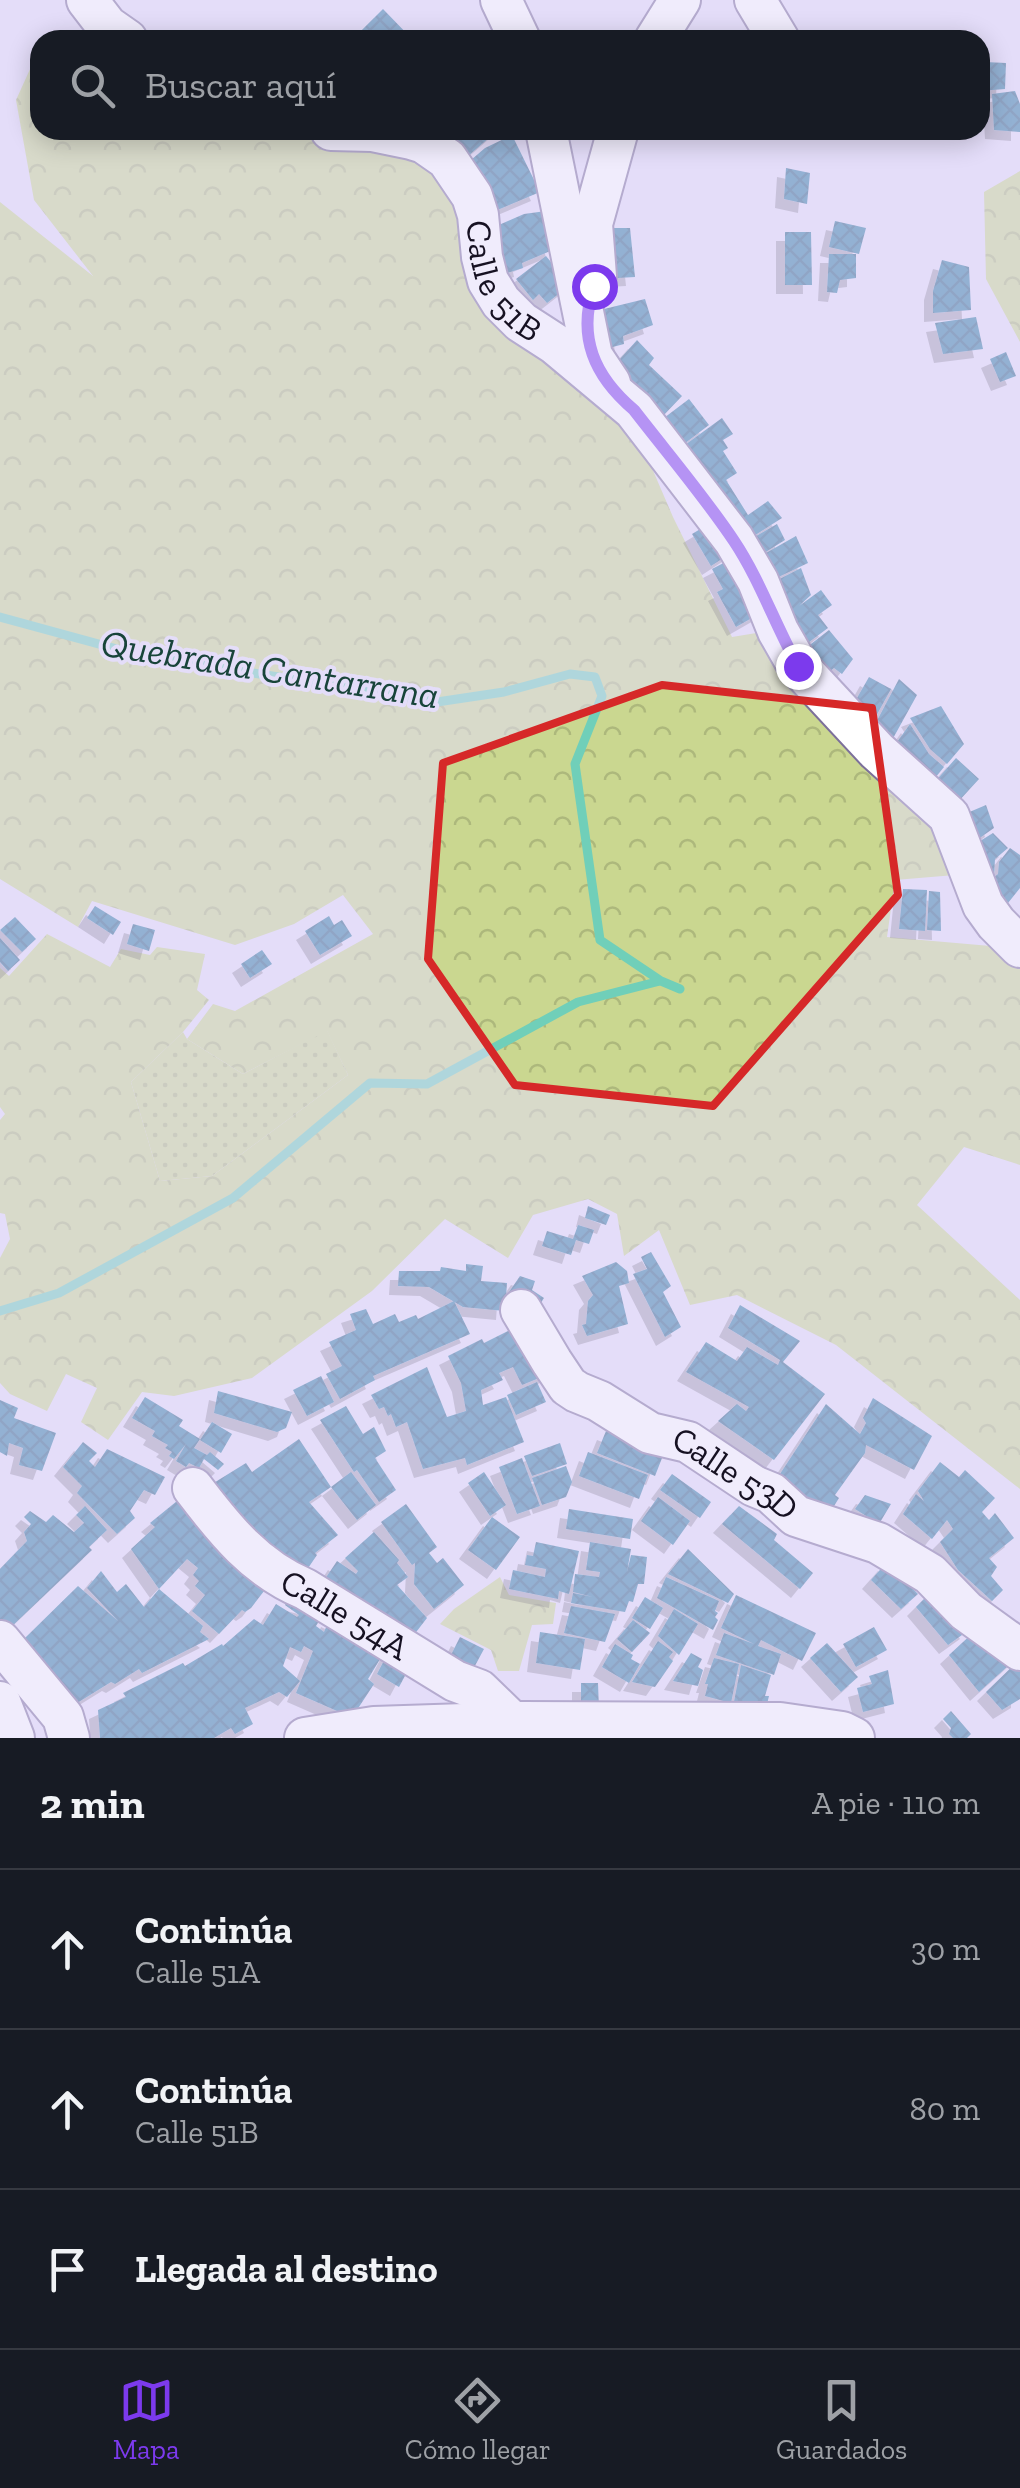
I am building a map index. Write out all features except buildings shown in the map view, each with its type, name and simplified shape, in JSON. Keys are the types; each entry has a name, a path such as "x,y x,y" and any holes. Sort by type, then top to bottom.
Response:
{"street":[{"path":"86,0 113,30"},
{"path":"501,0 515,30"},
{"path":"661,30 680,0"},
{"path":"755,0 773,30"},
{"name":"Calle 51B","path":"414,140 447,159 472,196 488,281 501,302 634,410 734,540 758,580 778,631 798,666 877,751 948,816 983,905 1020,947"},
{"path":"548,140 592,356 621,399"},
{"path":"586,313 596,271 594,210 615,140"},
{"name":"Calle 53D","path":"521,1310 552,1362 577,1392 650,1432 688,1442 754,1486 771,1492 796,1516 878,1543 930,1574 966,1611 1020,1650"},
{"name":"Calle 54A","path":"193,1488 234,1542 280,1579 305,1589 455,1681 479,1690 512,1722"},
{"path":"0,1641 63,1717 69,1738"},
{"path":"455,1681 459,1725"},
{"path":"0,1702 14,1738"},
{"path":"305,1738 359,1728 512,1722 780,1724 842,1732 854,1738"}],"highlighted area":[{"path":"662,685 872,708 898,895 713,1106 515,1085 428,959 443,763"}],"green space":[{"path":"30,69 30,140 329,140 416,156 443,176 464,218 461,260 475,290 582,383 642,445 732,637 768,631 936,820 955,875 895,880 887,937 1002,947 1020,960 1020,1165 964,1147 917,1205 1020,1300 1020,1489 836,1345 737,1295 690,1305 659,1230 624,1256 617,1214 588,1199 533,1215 508,1258 445,1219 372,1291 252,1378 174,1396 142,1392 108,1440 81,1422 97,1388 66,1374 47,1411 10,1394 0,1383 0,1258 10,1239 5,1214 0,1213 0,1120 5,1114 0,1107 0,968 9,976 47,934 110,967 121,949 150,955 157,947 205,954 197,990 209,1000 183,1032 131,1082 160,1181 212,1176 348,1075 327,1031 243,1074 187,1039 213,1004 235,1011 373,934 343,895 294,924 235,945 92,901 78,927 0,879 0,202 93,276 34,200 16,100"},
{"path":"1020,171 1020,342 986,279 984,192"},
{"path":"327,1030 348,1075 212,1176 160,1181 131,1082 183,1032 187,1039 243,1074"},
{"path":"500,1577 509,1595 556,1603 553,1624 532,1625 519,1671 498,1671 491,1650 440,1624 454,1609"}],"waterway":[{"name":"Quebrada Cantarrana","path":"0,617 139,655 437,702 504,692 570,674 595,677 602,696 575,764 600,940 661,981 680,989"},
{"path":"0,1311 59,1293 233,1198 370,1083 427,1084 578,1002 660,981"}],"route":[{"path":"594,286 586,313 592,356 621,399 634,410 734,540 758,580 778,631 798,666"}]}
